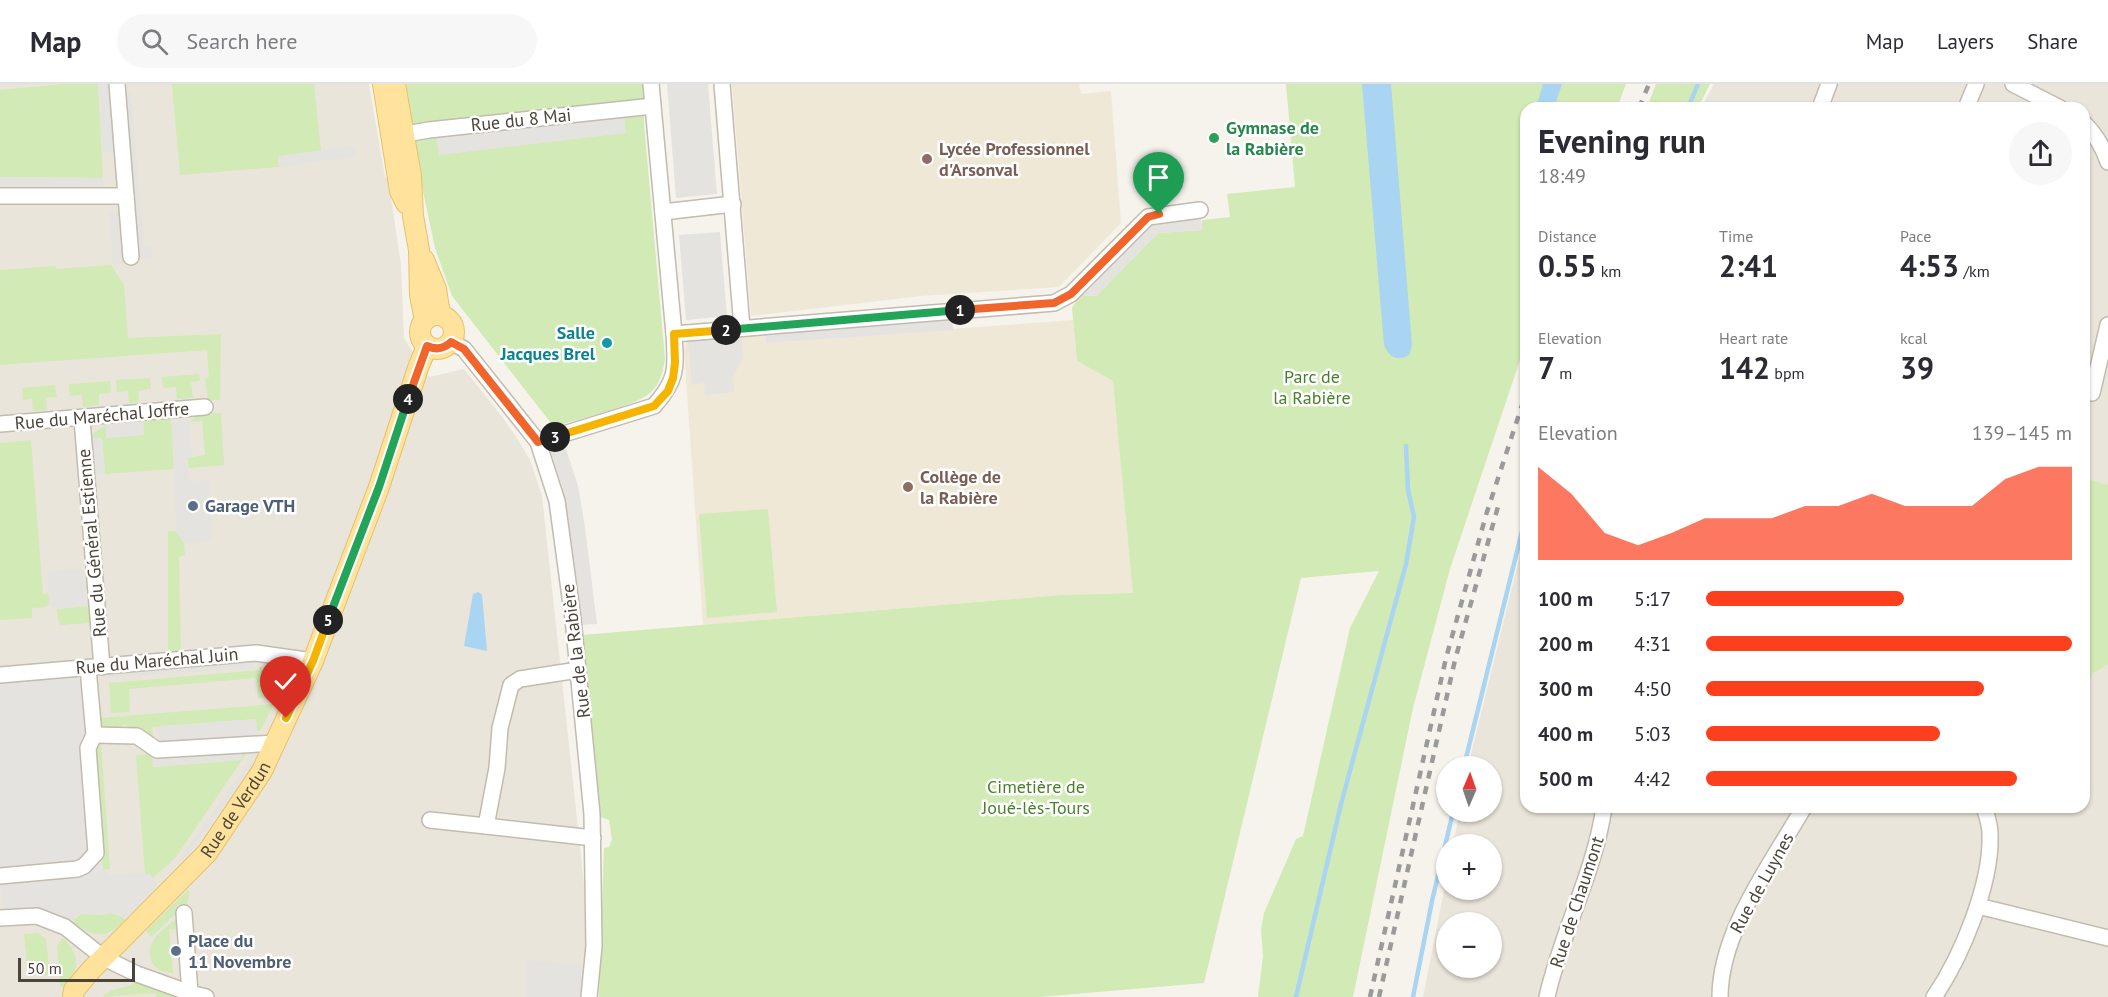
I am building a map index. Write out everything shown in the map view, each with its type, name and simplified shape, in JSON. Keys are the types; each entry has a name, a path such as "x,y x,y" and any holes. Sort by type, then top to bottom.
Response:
{"main road":[{"path":"383,84 411,176 413,216 419,250 436,289 433,317 420,333 427,346 437,349 447,346 454,333 452,323 433,317"},
{"path":"395,84 397,136"},
{"name":"Rue de Verdun","path":"73,997 74,990 98,963 207,853 262,771 313,661 379,487 427,346"},
{"path":"86,997 98,963"}],"street":[{"path":"117,84 131,257"},
{"path":"538,442 654,406 668,391 673,378 674,334 651,84"},
{"path":"722,84 742,328"},
{"path":"1822,102 1829,84"},
{"path":"1968,102 1976,84"},
{"path":"2013,84 2048,102"},
{"name":"Rue du 8 Mai","path":"397,136 429,130 653,106"},
{"path":"2090,130 2105,152 2108,162"},
{"path":"0,196 126,196"},
{"path":"663,212 733,204"},
{"path":"674,334 1054,303 1071,294 1148,217 1200,210"},
{"path":"2090,385 2108,325"},
{"name":"Rue de la Rabière","path":"451,342 464,349 538,442 557,501 578,670 593,838 594,946 589,997"},
{"path":"2090,392 2108,397"},
{"name":"Rue du Maréchal Joffre","path":"0,424 205,407"},
{"name":"Rue du Général Estienne","path":"0,876 77,868 84,866 96,853 88,748 94,735 95,667 82,419"},
{"name":"Rue du Maréchal Juin","path":"0,675 256,653 313,661"},
{"path":"486,826 497,768 500,728 511,685 520,679 578,670"},
{"path":"94,735 137,736 157,750 275,743"},
{"name":"Rue de Chaumont","path":"1547,997 1601,827 1603,813"},
{"name":"Rue de Luynes","path":"1720,997 1723,963 1733,932 1801,813"},
{"path":"1934,997 1946,978 1978,906 1986,874 1990,832 1985,813"},
{"path":"430,820 593,838"},
{"path":"1978,906 2108,938"},
{"path":"184,913 190,993"},
{"path":"0,918 37,916 65,927 98,963 206,997"}],"shaded area":[{"path":"0,84 369,84 385,177 388,177 401,265 404,338 429,377 464,369 518,440 530,460 542,496 586,902 584,997 0,997"},
{"path":"98,84 110,84 115,152 102,152"},
{"path":"667,84 708,84 717,194 676,198"},
{"name":"Lycée Professionnel d'Arsonval","path":"732,84 1079,84 1081,94 1111,91 1121,223 1059,287 921,296 751,316"},
{"path":"1714,84 2108,84 2108,997 1423,997 1436,931 1436,978 1502,978 1502,912 1440,912 1442,900 1502,900 1502,834 1455,834 1458,822 1502,822 1502,756 1470,756 1520,555 1520,813 2090,813 2090,102 1704,102"},
{"path":"124,91 131,94 144,245 151,246 152,259 137,259"},
{"path":"624,114 626,133 439,155 436,136"},
{"path":"355,146 357,156 279,167 278,156"},
{"path":"0,177 103,178 104,192 0,192"},
{"path":"109,212 122,212 127,263 113,264"},
{"path":"1201,216 1202,230 1158,233 1096,296 1080,295 1150,220"},
{"path":"720,232 727,316 686,320 679,235"},
{"path":"952,316 953,330 766,343 765,331"},
{"name":"Collège de la Rabière","path":"1073,320 1077,361 1113,381 1134,593 1060,595 703,625 684,349 687,341 765,331 766,343"},
{"path":"742,337 743,358 733,376 734,392 705,395 704,383 692,385 688,341"},
{"path":"143,422 144,435 106,438 106,425"},
{"name":"Garage VTH","path":"172,422 190,422 192,456 187,459 190,481 210,480 212,541 184,543 176,531"},
{"path":"91,438 102,438 105,474 92,474"},
{"path":"564,443 578,486 597,624 581,625 563,489 549,447"},
{"path":"83,569 87,606 57,609 49,604 48,572"},
{"path":"253,662 254,668 108,678 108,672"},
{"path":"79,675 86,738 92,838 85,837 87,854 109,875 150,874 158,886 125,920 116,912 103,915 81,914 76,916 73,922 59,913 39,908 4,909 2,900 0,682"},
{"path":"256,719 257,735 159,742 158,726"},
{"path":"241,748 242,760 153,767 152,754"},
{"path":"256,761 183,862 181,857 249,762"},
{"path":"526,960 589,966 587,997 526,997"}],"green space":[{"path":"64,84 98,84 103,178 0,177 0,90"},
{"path":"172,84 314,84 321,151 278,157 279,167 180,175"},
{"path":"406,84 645,84 644,124 665,359 660,378 650,393 620,407 554,427 452,296 435,248 419,172"},
{"path":"1286,84 1626,84 1619,102 1520,102 1520,360 1450,569 1413,708 1353,997 1258,997 1263,956 1261,930 1264,913 1296,839 1303,836 1350,628 1379,571 1301,578 1204,983 1040,997 599,997 604,848 609,847 612,840 609,820 601,817 582,635 1060,595 1133,593 1113,381 1077,361 1072,308 1080,295 1096,296 1158,233 1202,230 1202,220 1230,217 1227,194 1295,187"},
{"path":"1656,84 1710,84 1701,102 1649,102"},
{"path":"111,265 124,285 128,338 221,334 220,400 208,400 205,379 209,377 207,350 0,365 0,270"},
{"path":"199,374 200,381 191,382 193,398 177,399 176,387 163,388 162,377"},
{"path":"150,378 151,389 138,391 139,402 129,403 128,391 117,392 116,380"},
{"path":"110,381 111,393 99,394 99,405 83,407 82,395 70,396 69,384"},
{"path":"55,385 57,397 46,398 47,410 33,411 32,399 23,400 22,388"},
{"path":"221,413 224,465 189,468 187,458 205,455 202,421 190,422 198,414"},
{"path":"171,418 174,469 105,474 102,438 91,438 95,432 106,425 106,437 144,435 143,420"},
{"path":"31,440 43,594 49,594 49,604 46,607 32,608 32,618 0,620 0,443"},
{"path":"2090,480 2108,485 2108,664 2093,673 2090,680"},
{"path":"768,509 777,612 707,618 699,514"},
{"path":"168,531 176,531 184,543 185,555 179,557 181,654 168,652"},
{"path":"87,606 91,623 59,625 57,609"},
{"path":"259,667 279,672 286,685 286,692 278,692 277,698 258,698 256,678 129,689 130,712 111,713 109,683 259,670"},
{"path":"274,704 260,731 257,731 256,719 152,727 153,739 125,725 101,731 99,718"},
{"path":"101,743 110,869 103,870 93,748"},
{"path":"241,748 250,748 176,857 153,878 145,874 136,755 152,754 153,767 241,760"},
{"path":"188,890 190,892 187,904 177,905 177,912 151,937 146,931"},
{"path":"110,913 121,916 125,920 105,933 94,933 73,923 80,915"},
{"path":"176,919 177,929 169,930 173,973 165,972 154,965 150,948 157,935"},
{"path":"38,933 46,939 50,975 41,975 40,962 27,963 24,934"},
{"path":"63,938 73,951 76,962 69,989 60,986 57,946"},
{"path":"137,981 182,997 156,997 156,993 103,997 107,993"}],"water":[{"path":"1362,84 1391,84 1412,346 1409,355 1401,358 1388,353 1384,345"},
{"path":"1543,84 1562,84 1556,102 1538,102"},
{"path":"478,592 482,595 487,651 464,646 473,594"}],"waterway":[{"path":"1690,102 1698,84"},
{"path":"1296,997 1341,804 1406,564 1414,517 1408,490 1406,446"},
{"path":"1466,756 1520,539"},
{"path":"1413,997 1451,822"}],"railway":[{"path":"1642,102 1649,84"},
{"path":"1370,997 1446,658 1486,515 1520,411"},
{"path":"1379,997 1455,660 1499,503"}],"place":[{"name":"Gymnase de la Rabière","path":"1214,138"},
{"name":"Lycée Professionnel d'Arsonval","path":"927,159"},
{"name":"Salle Jacques Brel","path":"607,343"},
{"name":"Collège de la Rabière","path":"908,487"},
{"name":"Garage VTH","path":"193,506"},
{"name":"Place du 11 Novembre","path":"176,951"}],"route":[{"path":"286,718 313,661 379,487 427,346 437,349 451,342 464,349 538,442 654,406 668,391 673,378 674,334 1054,303 1071,294 1136,227 1148,217 1159,214"}],"park label":[{"name":"Parc de la Rabière","path":"1312,387"},
{"name":"Cimetière de Joué-lès-Tours","path":"1036,797"}]}
